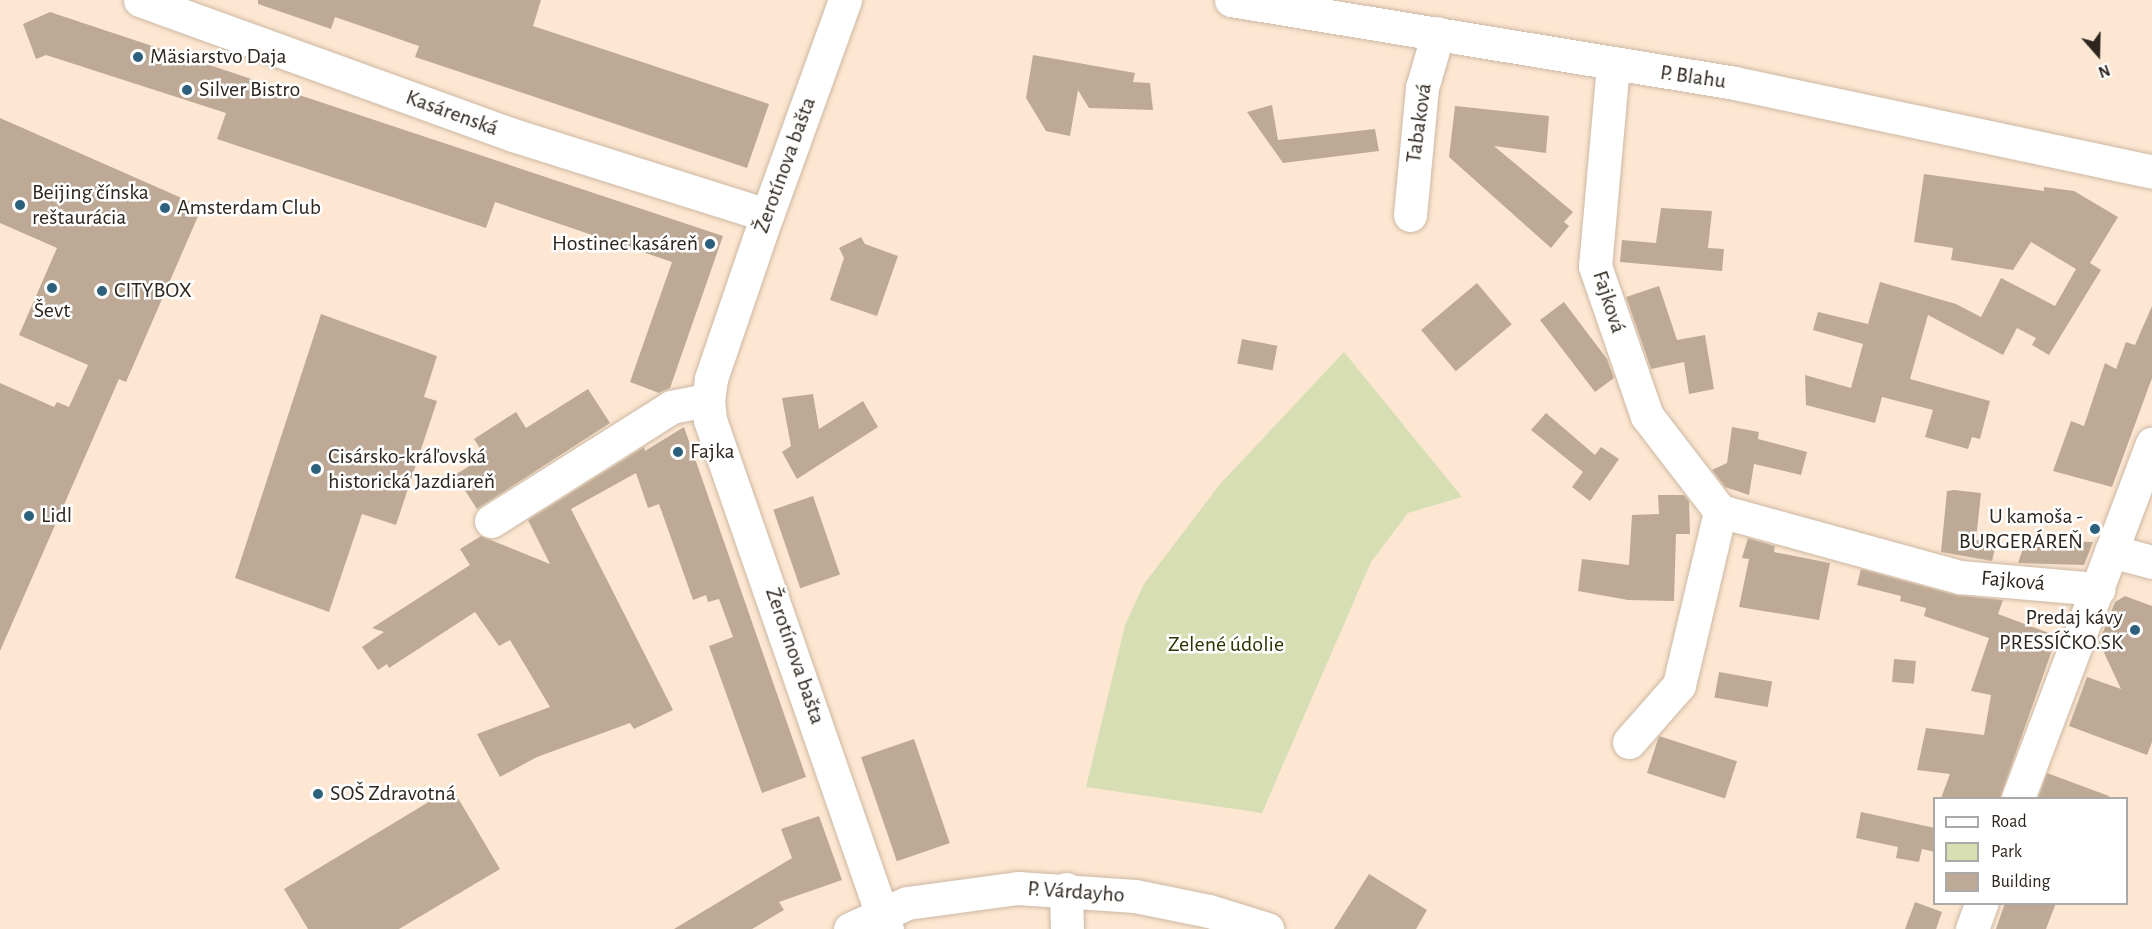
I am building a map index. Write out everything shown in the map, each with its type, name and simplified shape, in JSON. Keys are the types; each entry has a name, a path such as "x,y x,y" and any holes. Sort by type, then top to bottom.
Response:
{"street":[{"name":"Kasárenská","path":"140,0 513,135 767,215"},
{"name":"Žerotínova bašta","path":"845,0 767,215 711,379 708,400 710,420 885,920"},
{"name":"P. Blahu","path":"1231,0 1314,7 1437,33 1613,65 1735,83 2152,172"},
{"name":"Tabaková","path":"1410,215 1422,88 1437,33"},
{"name":"Fajková","path":"1613,65 1595,266 1647,416 1720,511 1960,577 2098,589"},
{"path":"491,521 671,407 708,400"},
{"path":"2018,797 2152,444"},
{"path":"1629,742 1678,685 1720,511"},
{"path":"2110,551 2152,562"},
{"path":"1066,889 1067,929"},
{"name":"P. Várdayho","path":"850,929 885,920 967,891 1066,889 1171,902 1252,926"},
{"path":"1972,929 1980,905"}],"green space":[{"name":"Zelené údolie","path":"1344,352 1462,497 1408,513 1371,562 1262,813 1086,787 1125,625 1144,584 1220,484"}],"building":[{"path":"258,0 541,0 533,26 769,104 747,168 415,57 419,46 335,17 331,29 258,4"},
{"path":"50,12 723,236 670,388 659,393 630,382 672,262 495,202 486,228 217,139 226,113 46,55 36,59 23,24"},
{"path":"1033,55 1135,73 1133,82 1150,83 1153,110 1089,108 1078,90 1070,136 1046,131 1026,98"},
{"path":"1272,105 1278,140 1375,129 1379,151 1283,163 1247,112"},
{"path":"1455,106 1549,116 1546,153 1494,146 1573,212 1564,222 1569,226 1551,248 1449,157"},
{"name":"CITYBOX","path":"0,118 202,207 126,382 119,379 0,651 0,383 54,407 57,402 69,407 88,365 19,335 57,248 0,223"},
{"path":"1924,174 2044,191 2044,187 2074,191 2118,217 2090,263 2101,270 2049,355 2032,345 2036,338 2017,328 2003,355 1928,315 1910,379 1990,401 1980,439 1972,437 1968,449 1925,437 1933,410 1882,397 1875,423 1806,405 1805,375 1851,388 1863,344 1813,330 1818,312 1868,324 1880,282 1956,304 1981,317 2001,278 2055,306 2076,269 2031,242 2013,270 1951,260 1953,248 1914,242"},
{"path":"1661,208 1712,211 1708,248 1724,249 1722,271 1620,262 1622,240 1656,243"},
{"path":"861,237 865,244 898,256 877,316 830,300 844,258 839,248"},
{"path":"1477,283 1512,324 1456,371 1421,330"},
{"path":"1659,286 1677,340 1705,335 1714,389 1689,394 1684,362 1651,369 1626,297"},
{"path":"1564,302 1607,359 1614,378 1595,392 1540,320"},
{"path":"2152,306 2152,378 2112,487 2053,471 2071,421 2084,426 2105,363 2116,369 2126,342 2135,345"},
{"path":"321,314 437,356 424,397 437,401 396,525 362,514 329,612 235,578"},
{"path":"1242,339 1277,346 1273,370 1237,364"},
{"path":"588,389 610,423 477,509 455,475 485,456 474,439 516,412 526,428"},
{"path":"813,394 819,429 863,401 878,427 797,479 782,452 791,446 782,398"},
{"path":"1546,413 1595,455 1601,447 1619,459 1590,501 1572,487 1583,472 1531,430"},
{"path":"684,427 806,777 762,793 709,646 733,637 719,599 708,602 706,595 693,600 659,504 648,508 636,473 571,509 673,710 634,729 630,723 537,757 500,777 477,734 550,707 510,640 499,646 475,612 389,668 387,664 378,670 362,647 384,632 372,628 470,565 460,549 481,536 550,564 528,520 644,447 645,451"},
{"path":"1732,427 1759,432 1758,439 1807,452 1801,475 1754,464 1749,495 1725,487 1712,470 1727,463"},
{"path":"1947,491 1981,493 1976,540 1997,540 1992,561 1941,552"},
{"path":"1658,495 1684,495 1689,501 1690,534 1676,534 1674,601 1628,600 1578,591 1582,559 1629,565 1632,515 1659,514"},
{"path":"813,496 840,574 800,588 773,510"},
{"path":"1748,538 1775,546 1774,552 1830,563 1819,620 1739,607 1749,559 1742,558"},
{"path":"2026,540 2093,542 2084,565 2018,563"},
{"path":"1861,569 1955,595 2003,600 1998,614 2057,636 2000,797 1941,797 1950,774 1917,770 1926,728 1984,735 1991,695 1971,691 1989,638 1924,616 1926,608 1900,601 1901,596 1857,585"},
{"path":"2125,596 2152,606 2152,742 2147,755 2069,726 2087,677 2121,689 2099,642 2115,602"},
{"path":"1894,659 1916,661 1914,684 1892,682"},
{"path":"1719,672 1772,681 1768,707 1714,698"},
{"path":"1659,736 1737,761 1725,798 1647,773"},
{"path":"914,739 950,843 897,861 861,757"},
{"path":"2047,773 2109,796 2109,797 2038,797"},
{"path":"452,788 500,869 399,929 308,929 284,889"},
{"path":"1861,812 1933,828 1933,852 1922,849 1919,862 1896,858 1898,847 1856,838"},
{"path":"819,816 842,880 779,902 784,910 752,929 674,929 792,858 781,829"},
{"path":"1369,874 1427,910 1416,929 1334,929"},
{"path":"1915,902 1942,912 1936,929 1905,929"},
{"path":"2004,905 2055,905 2046,929 1996,929"}],"place":[{"name":"Mäsiarstvo Daja","path":"138,57"},
{"name":"Silver Bistro","path":"187,90"},
{"name":"Beijing čínska reštaurácia","path":"20,205"},
{"name":"Amsterdam Club","path":"165,208"},
{"name":"Hostinec kasáreň","path":"710,244"},
{"name":"Ševt","path":"52,288"},
{"name":"CITYBOX","path":"102,291"},
{"name":"Fajka","path":"678,452"},
{"name":"Cisársko-kráľovská historická Jazdiareň","path":"316,469"},
{"name":"Lidl","path":"29,516"},
{"name":"U kamoša - BURGERÁREŇ","path":"2095,529"},
{"name":"Predaj kávy PRESSÍČKO.SK","path":"2135,630"},
{"name":"SOŠ Zdravotná","path":"318,794"}]}
